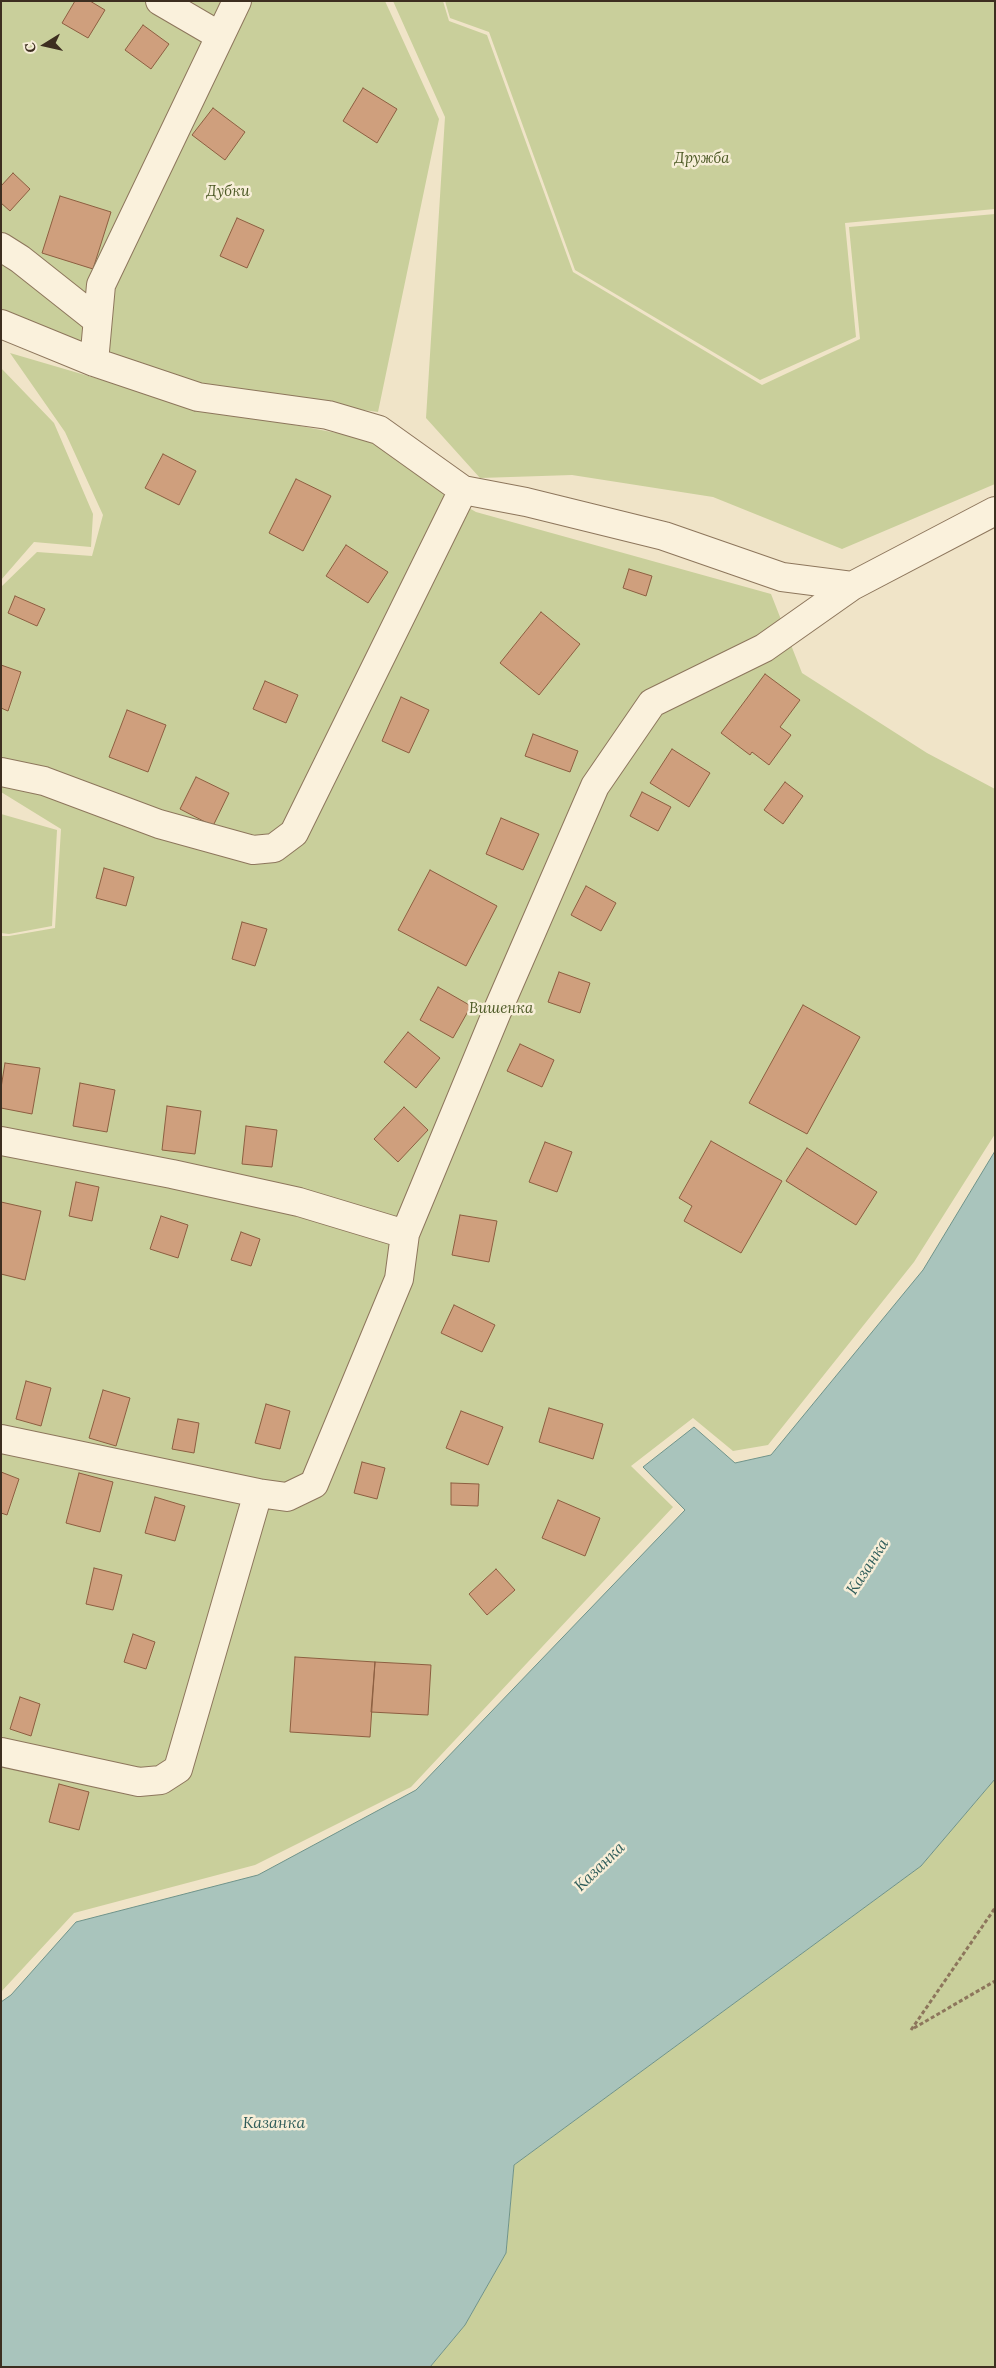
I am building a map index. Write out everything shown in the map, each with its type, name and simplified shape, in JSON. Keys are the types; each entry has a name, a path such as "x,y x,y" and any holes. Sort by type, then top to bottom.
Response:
{"lane":[{"path":"160,1 220,36"},
{"path":"94,362 101,285 237,1"},
{"path":"1,247 20,259 97,320"},
{"path":"1,324 94,362 198,397 328,415 379,430 463,490 526,502 664,536 782,577 852,586"},
{"path":"1,772 44,781 177,829 253,850 274,848 294,833 463,490"},
{"path":"1,1439 258,1493 287,1497 314,1484 399,1279 405,1234 499,1007 595,786 652,704 764,648 852,586 995,511"},
{"path":"1,1141 172,1174 299,1202 405,1234"},
{"path":"1,1752 139,1782 161,1780 178,1769 258,1493"}],"path":[{"path":"995,1908 911,2030 995,1981"}],"green space":[{"name":"Дубки","path":"1,1 385,1 439,119 378,412 216,390 82,344 1,311"},
{"path":"393,1 443,1 449,21 487,35 573,272 762,385 860,339 849,227 995,214 995,484 842,549 713,497 572,475 480,478 426,418 445,117"},
{"name":"Дружба","path":"445,1 995,1 995,209 845,223 856,337 760,380 575,270 489,32 450,18"},
{"name":"Вишенка","path":"10,353 184,404 374,440 444,494 476,512 771,594 802,673 927,753 995,789 995,1134 914,1262 768,1445 733,1451 693,1418 631,1466 673,1507 411,1787 255,1865 74,1913 1,1992 1,936 55,928 61,829 1,792 1,587 37,552 92,556 103,515 65,432"},
{"path":"1,368 54,423 93,514 91,547 34,542 1,580"},
{"path":"1,814 57,830 52,926 9,934 1,933"},
{"path":"995,1779 995,2367 430,2367 465,2325 506,2253 514,2165 921,1866"}],"water":[{"name":"Казанка","path":"995,1151 995,1779 921,1866 514,2165 506,2253 465,2325 430,2367 1,2367 1,2002 11,1995 76,1922 258,1875 416,1790 685,1510 643,1467 694,1427 735,1463 771,1455 923,1270"}],"building":[{"path":"75,1 90,1 105,10 88,38 62,23"},
{"path":"143,25 169,44 151,69 125,50"},
{"path":"363,88 397,109 377,143 343,121"},
{"path":"213,108 245,132 225,160 192,135"},
{"path":"13,173 30,189 10,211 1,203 1,186"},
{"path":"60,196 111,212 93,269 42,253"},
{"path":"237,218 264,230 247,268 220,256"},
{"path":"163,454 196,471 179,505 145,488"},
{"path":"296,479 331,496 303,551 269,533"},
{"path":"346,545 388,572 368,603 326,576"},
{"path":"629,569 652,576 646,596 623,588"},
{"path":"15,596 45,609 37,626 8,613"},
{"path":"541,612 580,644 539,695 500,663"},
{"path":"1,665 21,672 8,711 1,708"},
{"path":"765,674 800,700 780,727 791,735 769,765 752,752 750,755 721,733"},
{"path":"265,681 298,695 286,723 253,709"},
{"path":"401,697 429,710 409,753 382,741"},
{"path":"127,710 166,725 148,772 109,757"},
{"path":"533,734 578,751 570,772 525,756"},
{"path":"672,749 710,773 689,807 650,783"},
{"path":"196,777 229,793 213,826 180,809"},
{"path":"785,782 803,796 783,824 764,810"},
{"path":"642,792 671,807 658,831 630,816"},
{"path":"501,818 539,834 523,870 486,854"},
{"path":"104,868 134,877 126,906 96,898"},
{"path":"430,870 497,906 466,966 398,930"},
{"path":"586,886 616,903 601,931 571,915"},
{"path":"242,922 267,929 255,966 232,959"},
{"path":"559,972 590,983 580,1013 548,1002"},
{"path":"438,987 471,1006 453,1038 420,1020"},
{"path":"803,1005 860,1037 807,1134 749,1103"},
{"path":"408,1032 440,1058 416,1088 384,1062"},
{"path":"520,1044 554,1060 542,1087 507,1071"},
{"path":"5,1063 40,1068 32,1114 1,1108 1,1088"},
{"path":"80,1083 115,1090 107,1132 73,1126"},
{"path":"167,1106 201,1111 195,1154 162,1150"},
{"path":"404,1107 428,1130 398,1162 374,1139"},
{"path":"246,1126 277,1130 272,1167 242,1164"},
{"path":"711,1141 782,1181 741,1253 684,1221 692,1206 679,1198"},
{"path":"545,1142 572,1152 557,1192 529,1182"},
{"path":"807,1148 877,1192 856,1225 786,1181"},
{"path":"76,1182 99,1187 92,1221 69,1216"},
{"path":"1,1202 41,1211 25,1280 1,1274"},
{"path":"460,1215 497,1221 489,1262 452,1255"},
{"path":"161,1216 188,1225 178,1258 150,1249"},
{"path":"241,1232 260,1239 251,1266 231,1260"},
{"path":"454,1305 495,1325 482,1352 441,1333"},
{"path":"26,1381 51,1388 41,1426 16,1419"},
{"path":"103,1390 130,1398 116,1446 89,1438"},
{"path":"266,1404 290,1411 280,1449 255,1443"},
{"path":"549,1408 603,1424 593,1459 539,1442"},
{"path":"461,1411 503,1427 488,1465 446,1448"},
{"path":"178,1419 199,1423 194,1453 172,1449"},
{"path":"362,1462 385,1468 377,1499 354,1493"},
{"path":"1,1472 19,1479 7,1515 1,1513"},
{"path":"79,1473 113,1482 100,1532 66,1523"},
{"path":"451,1483 479,1484 478,1506 451,1505"},
{"path":"155,1497 185,1506 175,1541 145,1533"},
{"path":"558,1500 600,1518 585,1556 542,1538"},
{"path":"94,1568 122,1575 113,1610 86,1604"},
{"path":"496,1569 515,1590 487,1615 469,1594"},
{"path":"133,1634 155,1642 146,1669 124,1662"},
{"path":"295,1657 375,1662 370,1737 290,1732"},
{"path":"375,1662 431,1665 428,1715 371,1712"},
{"path":"20,1697 40,1704 31,1736 10,1729"},
{"path":"59,1784 89,1792 79,1830 49,1822"}]}
